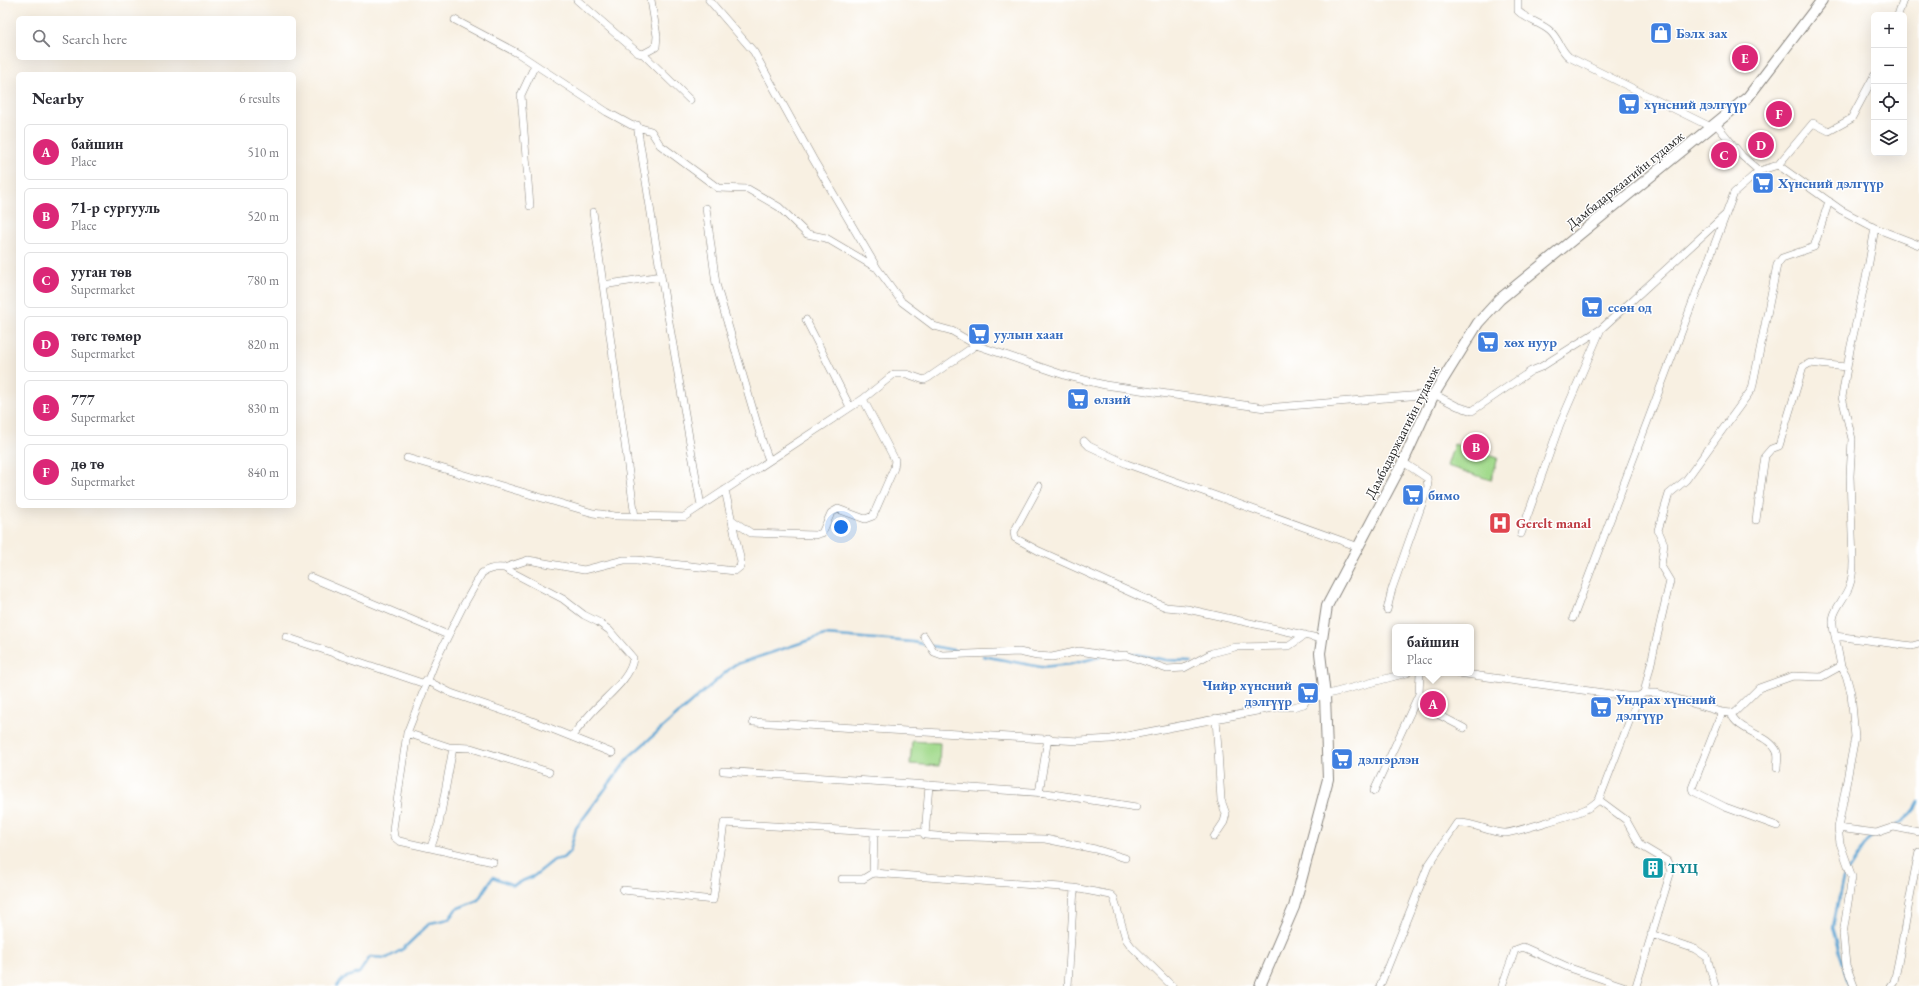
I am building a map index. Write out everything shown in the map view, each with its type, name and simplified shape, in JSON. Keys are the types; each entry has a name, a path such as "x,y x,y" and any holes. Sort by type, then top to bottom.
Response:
{"main road":[{"name":"Дамбадаржаагийн гудамж","path":"1260,986 1294,907 1328,779 1325,696 1320,653 1327,606 1403,462 1434,394 1478,323 1500,299 1748,97 1822,0"}],"street":[{"path":"577,0 638,53 643,54 690,100"},
{"path":"643,54 656,47 657,36 651,0"},
{"path":"709,0 754,52 813,159 877,268 902,302 934,326 952,331 976,345 1064,375 1105,385 1265,408 1434,394 1472,412 1531,371 1541,367 1601,329 1726,214"},
{"path":"1518,0 1518,11 1551,32 1563,52 1569,57 1714,125 1742,156 1759,171"},
{"path":"1899,12 1903,0"},
{"path":"455,20 519,54 607,112 631,125 637,125 651,131 660,145 718,188 748,190 779,207 807,234 826,238 877,268"},
{"path":"530,206 521,95 535,65"},
{"path":"1573,618 1734,193 1759,171 1778,165 1813,122 1829,131 1851,119 1871,82"},
{"path":"637,125 661,276 701,506"},
{"path":"1778,165 1841,210 1875,228 1919,245"},
{"path":"1380,986 1428,866 1457,824 1468,822 1487,830 1506,834 1576,813 1588,808 1599,800 1641,695 1670,581 1661,566 1664,544 1658,530 1669,494 1686,480 1752,389 1777,265 1782,258 1814,247 1829,201"},
{"path":"706,208 716,284 762,444 769,460"},
{"path":"593,212 635,517"},
{"path":"1854,986 1846,965 1843,934 1852,877 1840,844 1838,828 1855,736 1852,693 1846,675 1840,666 1832,624 1836,608 1849,588 1853,569 1850,476 1852,439 1842,397 1846,367 1868,268 1875,228"},
{"path":"603,285 661,276"},
{"path":"806,320 850,407"},
{"path":"1522,534 1560,424 1601,329"},
{"path":"407,458 593,513 635,517 684,517 863,399 894,374 907,374 924,380 976,345"},
{"path":"1756,520 1764,460 1771,449 1778,446 1803,367 1810,362 1846,367"},
{"path":"732,520 751,533 816,535 822,533 831,513 838,508 865,519 873,516 894,468 895,460 863,399"},
{"path":"1084,441 1089,446 1127,464 1359,547"},
{"path":"1388,610 1392,589 1428,487 1426,478 1403,462"},
{"path":"1040,486 1014,532 1015,538 1033,548 1166,607 1187,608 1322,639"},
{"path":"493,862 399,841 394,837 393,829 407,733 426,682 448,635 482,573 492,568 504,568 528,560 584,570 624,560 637,560 735,571 740,567 741,562 725,490"},
{"path":"504,568 562,599 584,615 598,622 609,630 633,658 633,663 616,689 601,703 572,736"},
{"path":"310,577 448,635"},
{"path":"924,636 934,652 951,656 1019,652 1037,656 1052,656 1079,651 1111,656 1126,656 1167,669 1184,668 1212,653 1235,647 1289,646 1306,635"},
{"path":"1835,636 1912,646 1919,644"},
{"path":"286,637 426,682 451,693 572,736 612,753"},
{"path":"1474,675 1626,696 1657,693 1722,712 1731,712 1736,710 1759,688 1793,676 1821,676 1840,666"},
{"path":"753,722 986,736 1048,738 1064,741 1111,739 1278,707 1293,707 1304,704 1306,700 1396,676"},
{"path":"1374,791 1416,703 1419,694 1420,676"},
{"path":"1416,703 1464,728"},
{"path":"1722,712 1692,788 1693,791 1725,807 1778,826"},
{"path":"1731,712 1737,722 1773,746 1777,752 1776,768"},
{"path":"1214,837 1224,822 1226,814 1221,800 1216,718"},
{"path":"407,733 453,748 471,748 549,772"},
{"path":"1039,793 1048,738"},
{"path":"431,847 439,824 453,748"},
{"path":"723,770 1039,793 1136,808"},
{"path":"925,835 928,785"},
{"path":"1599,800 1626,820 1640,845 1668,861 1670,865 1671,871 1636,986"},
{"path":"623,890 713,900 724,823 874,832 922,832 925,835 1045,839 1095,849 1125,858"},
{"path":"1838,828 1876,833 1894,828 1919,832"},
{"path":"873,873 874,832"},
{"path":"1891,986 1894,982 1904,938 1913,879 1919,852"},
{"path":"842,879 863,879 873,873 1074,888 1111,895 1114,898 1126,939 1131,946 1172,986"},
{"path":"1068,986 1074,888"},
{"path":"1651,934 1695,949 1707,957 1715,986"},
{"path":"1502,986 1515,950 1523,947 1570,968 1623,986"}],"green space":[{"path":"1454,444 1498,458 1491,480 1447,466"},
{"path":"912,741 940,743 939,766 910,764"}],"waterway":[{"path":"337,986 344,978 359,973 370,957 387,958 403,949 430,923 449,919 456,909 478,900 493,877 513,885 534,876 554,860 563,858 570,851 576,828 630,756 734,665 825,635 913,642 927,645"},
{"path":"932,646 958,651"},
{"path":"1130,653 1166,660 1191,661"},
{"path":"983,656 1041,667 1071,664 1100,657"},
{"path":"1896,825 1909,816 1915,810 1919,802"},
{"path":"1843,964 1833,927 1843,878 1870,838 1875,835"},
{"path":"1844,969 1849,986"}],"place":[{"name":"Бэлх зах","path":"1661,33"},
{"name":"777","path":"1745,58"},
{"name":"хүнсний дэлгүүр","path":"1629,104"},
{"name":"дө тө","path":"1779,114"},
{"name":"төгс төмөр","path":"1761,145"},
{"name":"ууган төв","path":"1724,155"},
{"name":"Хүнсний дэлгүүр","path":"1763,183"},
{"name":"есөн од","path":"1592,307"},
{"name":"уулын хаан","path":"979,334"},
{"name":"хөх нуур","path":"1488,342"},
{"name":"өлзий","path":"1078,399"},
{"name":"71-р сургууль","path":"1476,447"},
{"name":"бимо","path":"1413,495"},
{"name":"Gerelt manal","path":"1500,523"},
{"name":"Чийр хүнсний дэлгүүр","path":"1308,693"},
{"name":"байшин","path":"1433,704"},
{"name":"Ундрах хүнсний дэлгүүр","path":"1601,707"},
{"name":"дэлгэрлэн","path":"1342,759"},
{"name":"ТҮЦ","path":"1653,868"}]}
